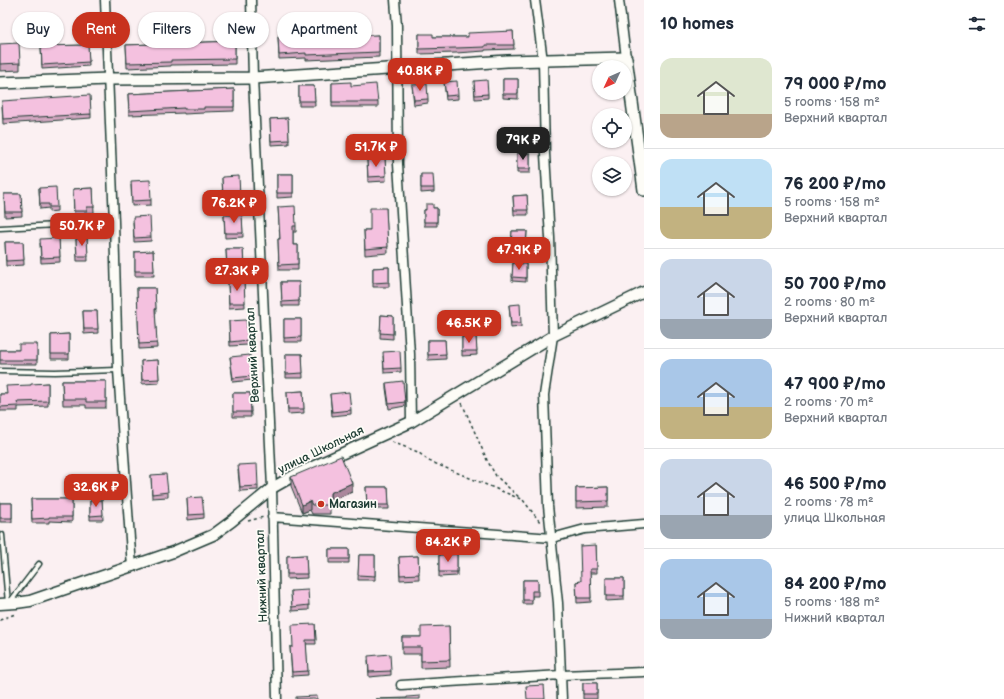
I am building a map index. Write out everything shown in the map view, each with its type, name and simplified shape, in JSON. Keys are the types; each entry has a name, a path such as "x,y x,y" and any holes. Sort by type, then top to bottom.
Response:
{"main road":[{"path":"0,84 109,79 253,78 507,61 626,58 644,190"}],"street":[{"path":"105,0 109,79 118,370 132,567"},
{"name":"Верхний квартал","path":"251,0 272,517"},
{"path":"395,0 397,26 398,164 410,354 411,422"},
{"path":"535,0 543,61 545,154 550,238 553,336 544,395 548,506 558,603 562,699"},
{"path":"620,0 626,58"},
{"name":"улица Школьная","path":"4,604 30,601 132,567 213,535 272,488 295,475 411,422 553,336 644,292"},
{"name":"Нижний квартал","path":"277,699 272,517 552,538 585,529 644,524"},
{"path":"400,685 561,675 644,672"}],"lane":[{"path":"0,228 114,222"},
{"path":"0,371 56,372 118,370"},
{"path":"2,536 4,604"},
{"path":"4,604 39,564"}],"path":[{"path":"458,394 487,460 496,476 523,500 552,538"},
{"path":"379,436 418,452 429,461 523,500"}],"building":[{"path":"513,31 514,45 485,45 485,47 419,49 419,34 433,34 433,37 468,37 468,33"},
{"path":"372,35 379,35 379,52 279,55 279,48 372,48"},
{"path":"205,42 213,42 213,48 235,48 235,59 171,60 171,62 127,63 126,48 130,48 130,45 138,45 138,48 205,48"},
{"path":"12,43 12,48 19,48 20,63 0,64 0,44"},
{"path":"72,45 72,48 88,48 89,62 42,65 41,48 64,48 64,46"},
{"path":"503,79 518,79 518,94 503,94"},
{"path":"487,80 488,94 475,95 474,81"},
{"path":"457,81 458,95 446,96 444,82"},
{"path":"351,82 351,86 376,84 378,102 332,102 332,83"},
{"path":"427,84 428,99 414,100 412,85"},
{"path":"299,86 314,86 315,101 299,101"},
{"path":"234,89 234,107 129,111 128,94"},
{"path":"90,95 91,114 3,119 2,101"},
{"path":"288,118 289,140 271,141 270,119"},
{"path":"517,153 530,154 530,169 517,169"},
{"path":"385,158 386,176 368,177 367,159"},
{"path":"277,174 293,174 293,193 277,193"},
{"path":"421,174 433,174 434,188 421,188"},
{"path":"239,176 240,196 223,197 222,177"},
{"path":"150,180 151,200 132,201 131,181"},
{"path":"56,187 57,207 49,207 49,204 40,204 39,188"},
{"path":"93,188 94,207 87,207 87,211 74,211 73,189"},
{"path":"4,194 21,194 22,212 5,212"},
{"path":"527,195 528,210 514,210 513,196"},
{"path":"426,204 433,204 433,208 437,208 437,222 424,222 424,210 426,210"},
{"path":"295,206 296,226 293,226 293,245 298,245 298,264 279,265 278,239 280,239 278,207"},
{"path":"370,208 386,208 388,247 365,249 364,230 370,230"},
{"path":"224,215 242,215 243,233 225,233"},
{"path":"150,216 151,237 134,238 133,217"},
{"path":"512,231 527,231 526,245 511,245"},
{"path":"59,238 60,257 41,258 40,239"},
{"path":"87,238 88,256 77,256 76,239"},
{"path":"5,242 23,242 24,260 6,261"},
{"path":"226,249 243,249 244,267 227,268"},
{"path":"153,251 154,271 135,271 135,252"},
{"path":"513,263 526,264 526,278 512,277"},
{"path":"389,267 389,282 373,283 373,268"},
{"path":"244,281 245,303 229,303 228,282"},
{"path":"281,282 299,282 299,301 282,302"},
{"path":"137,288 155,288 157,343 139,344"},
{"path":"520,304 521,323 511,323 509,305"},
{"path":"83,311 97,311 98,329 84,329"},
{"path":"381,315 393,316 393,334 380,333"},
{"path":"284,319 301,319 301,337 284,338"},
{"path":"246,320 248,340 230,342 229,321"},
{"path":"69,334 69,354 51,354 51,335"},
{"path":"462,337 476,337 477,351 462,351"},
{"path":"428,340 445,340 446,354 428,355"},
{"path":"19,344 37,344 37,360 0,360 0,350 19,350"},
{"path":"400,351 401,368 384,369 383,352"},
{"path":"286,354 302,354 303,373 286,374"},
{"path":"250,355 252,376 233,378 230,357"},
{"path":"158,360 159,379 142,380 141,361"},
{"path":"62,381 106,381 106,402 86,402 86,399 63,399"},
{"path":"403,381 405,402 389,404 386,383"},
{"path":"48,383 48,401 17,402 18,406 0,407 0,394 7,394 6,386"},
{"path":"303,391 304,409 288,409 287,392"},
{"path":"349,392 351,410 332,412 330,394"},
{"path":"233,393 250,393 251,412 233,412"},
{"path":"341,456 352,483 330,493 330,505 312,505 310,501 302,505 291,477"},
{"path":"257,464 258,486 240,487 238,465"},
{"path":"166,474 168,492 152,494 151,475"},
{"path":"366,487 388,487 389,505 367,505"},
{"path":"608,487 608,501 576,502 576,488"},
{"path":"202,497 204,514 188,515 187,498"},
{"path":"31,499 72,499 72,517 32,519"},
{"path":"102,500 103,515 90,516 90,501"},
{"path":"0,503 12,503 12,518 0,518"},
{"path":"596,545 597,569 590,569 591,598 577,598 576,582 581,581 580,546"},
{"path":"329,549 349,549 349,559 329,559"},
{"path":"457,554 457,572 439,572 439,555"},
{"path":"306,555 307,574 287,574 287,556"},
{"path":"359,555 375,555 375,576 358,575"},
{"path":"418,556 419,574 400,575 399,557"},
{"path":"606,578 624,578 624,596 606,596"},
{"path":"523,580 538,580 538,591 532,591 532,600 523,600"},
{"path":"308,590 309,605 292,607 291,591"},
{"path":"315,624 316,640 306,640 308,671 292,672 290,647 293,647 292,625"},
{"path":"449,626 450,660 421,661 421,647 402,647 402,637 421,637 421,627"},
{"path":"390,654 391,671 369,672 368,656"},
{"path":"583,683 597,683 597,694 583,694"},
{"path":"544,685 545,699 527,699 526,686"},
{"path":"317,696 317,699 296,699 296,697"},
{"path":"420,696 420,699 376,699 407,698"}],"place":[{"name":"Магазин","path":"321,504"}]}
